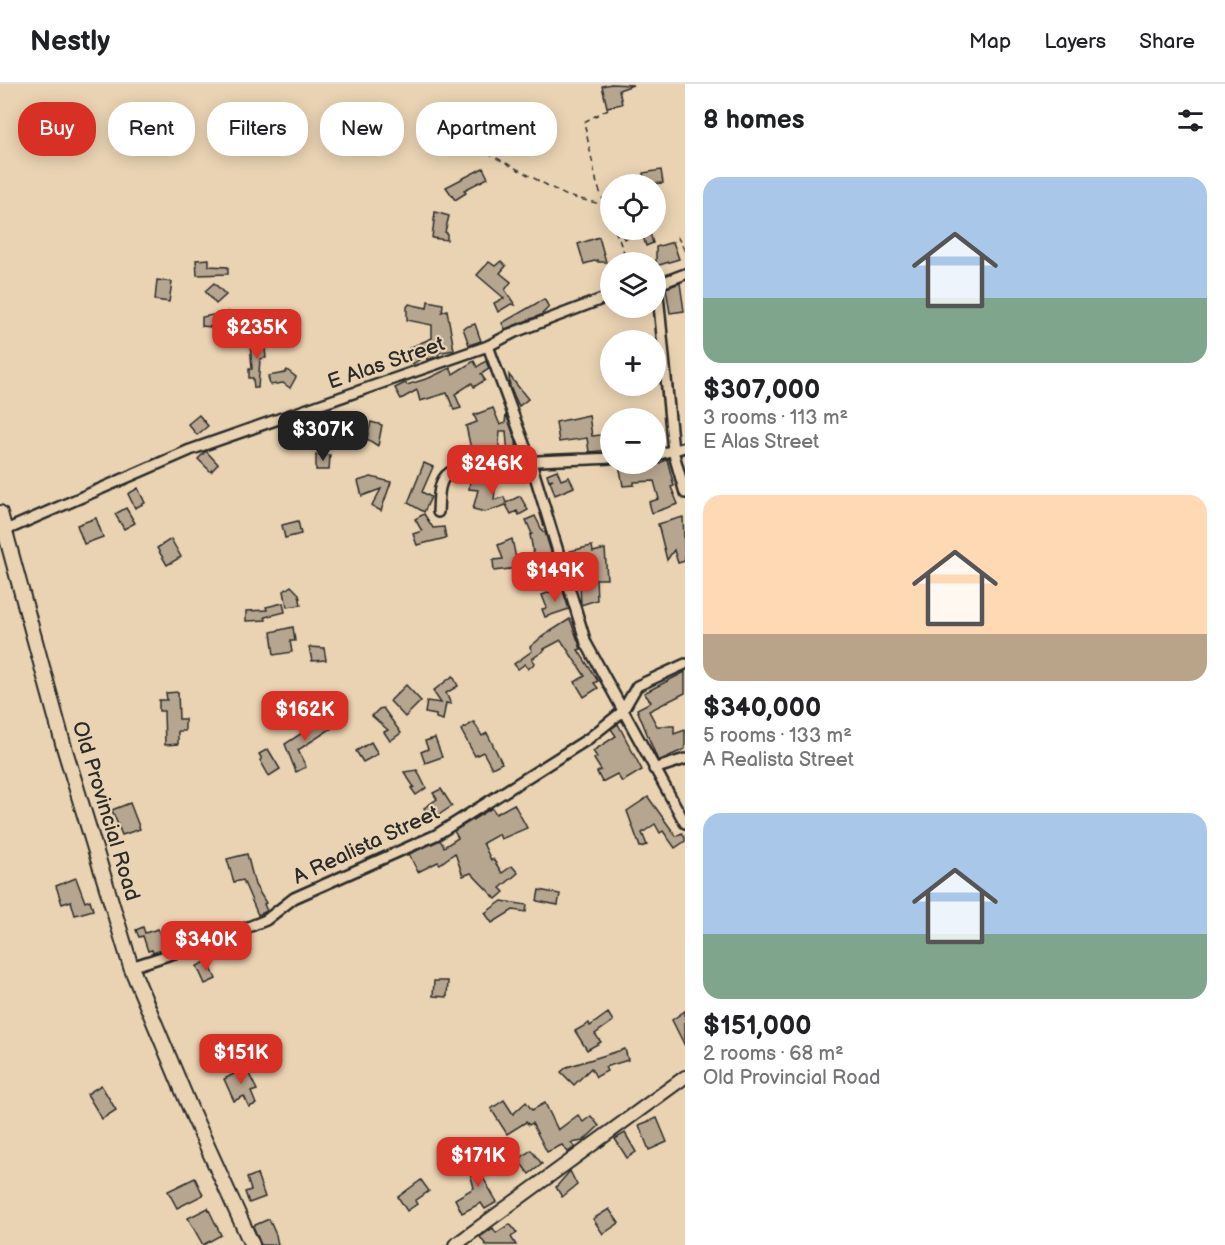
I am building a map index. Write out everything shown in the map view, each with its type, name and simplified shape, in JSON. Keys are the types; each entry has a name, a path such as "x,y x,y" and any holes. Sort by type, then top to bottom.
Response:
{"main road":[{"name":"Old Provincial Road","path":"0,513 64,747 131,967 192,1115 252,1245"}],"street":[{"path":"666,281 685,274"},
{"name":"E Alas Street","path":"6,530 190,450 488,346 515,332 600,300"},
{"path":"659,318 673,451 685,493"},
{"path":"488,346 531,463 586,643 685,823"},
{"path":"666,453 685,447"},
{"path":"438,512 441,485 450,472 463,468 600,459"},
{"name":"A Realista Street","path":"131,967 218,939 266,920 294,898 436,836 588,739 622,712 637,686 685,664"},
{"path":"654,769 685,759"},
{"path":"458,1244 685,1077"}],"path":[{"path":"600,192 584,122 608,109"},
{"path":"493,156 567,196 600,204"},
{"path":"677,236 685,251"}],"building":[{"path":"633,85 619,90 622,104 607,107 602,86"},
{"path":"483,168 488,178 464,190 466,193 455,200 446,187"},
{"path":"661,170 662,174 643,174"},
{"path":"435,212 449,216 445,232 447,240 432,238"},
{"path":"599,237 603,252 600,252 600,262 598,260 584,264 578,244"},
{"path":"644,240 652,240 653,243 646,246"},
{"path":"673,242 679,259 666,263 666,252 656,252 656,247"},
{"path":"209,259 209,266 228,267 228,274 197,275 196,260"},
{"path":"501,261 506,266 500,273 511,282 505,290 515,305 511,304 498,312 494,303 504,298 477,275 489,262 495,266"},
{"path":"157,280 172,282 169,302 155,300"},
{"path":"214,283 226,295 216,304 205,291"},
{"path":"680,283 684,311 670,313 666,288"},
{"path":"544,299 549,307 541,315 505,329 502,323"},
{"path":"428,301 443,304 442,312 447,310 454,350 438,353 439,356 427,360 426,355 413,364 408,355 412,352 409,348 432,338 432,325 407,320 407,307 409,304 427,308"},
{"path":"229,312 232,331 234,331 234,342 222,342 222,328 202,326 202,317"},
{"path":"475,324 481,341 469,345 463,328"},
{"path":"264,341 266,358 260,359 258,388 254,388 253,378 249,378 249,369 252,369 250,342"},
{"path":"474,361 477,367 486,361 489,369 481,374 485,380 474,387 472,383 455,394 461,408 454,410 447,393 420,401 417,390 401,399 395,388 405,383 407,385 429,378 450,368 453,374"},
{"path":"287,370 296,377 290,388 283,383 270,385 268,376 285,373"},
{"path":"509,375 528,399 519,406 510,387"},
{"path":"493,408 500,425 505,423 506,414 516,441 517,456 508,456 506,431 500,431 498,457 487,458 486,448 471,449 466,426 477,422 474,415"},
{"path":"199,415 208,426 197,435 188,424"},
{"path":"589,415 592,436 600,435 600,451 589,452 587,438 559,442 556,422"},
{"path":"371,422 382,425 378,446 367,439"},
{"path":"206,451 218,464 211,472 198,459"},
{"path":"316,455 330,455 329,470 316,470"},
{"path":"666,460 674,486 671,487 678,504 652,513 649,502 659,499 654,481 634,482 634,485 623,486 621,474 666,474"},
{"path":"424,463 433,467 422,492 431,497 424,512 408,503"},
{"path":"557,470 561,480 569,477 574,487 555,495 550,481 553,479 549,480 547,474"},
{"path":"471,474 493,475 493,480 496,480 494,500 504,497 506,503 520,496 528,510 519,515 517,511 511,514 506,505 485,512 473,509 478,490 469,489"},
{"path":"371,477 391,482 381,511 372,506 381,489 362,496 358,481"},
{"path":"138,488 145,503 135,508 128,494"},
{"path":"126,508 135,523 124,529 115,514"},
{"path":"424,514 433,528 444,527 446,538 417,545 413,534 422,531 415,519"},
{"path":"535,516 545,532 554,562 536,566 530,535 532,534 526,520"},
{"path":"683,517 685,561 678,563 674,550 667,560 658,524"},
{"path":"96,518 103,537 84,544 77,525"},
{"path":"298,521 301,534 285,538 282,525"},
{"path":"171,539 181,557 167,565 157,548"},
{"path":"512,539 518,568 494,571 493,560 503,559 498,545"},
{"path":"592,546 593,552 605,549 607,579 596,579 597,600 581,605 580,584 575,585 573,577 591,576 590,560 574,564 570,551"},
{"path":"291,586 299,594 301,605 287,607 284,591"},
{"path":"562,588 569,609 545,617 542,609 547,608 542,595"},
{"path":"283,603 285,612 265,617 266,620 246,621 246,611 267,610 266,607"},
{"path":"570,619 581,649 578,650 598,681 594,683 598,688 584,697 575,682 585,676 561,640 532,659 535,663 528,669 525,664 518,669 514,664 532,651 530,647 543,636"},
{"path":"293,627 295,641 290,641 292,652 274,655 271,632"},
{"path":"309,647 324,648 326,660 312,661"},
{"path":"685,672 685,693 649,711 657,726 674,726 674,734 685,730 685,749 658,761 637,709 651,702 644,693"},
{"path":"453,676 458,686 446,693 451,704 446,703 443,720 436,718 436,715 425,713 427,701 441,703 433,691"},
{"path":"406,685 421,701 405,717 390,701"},
{"path":"178,692 179,719 185,719 185,731 178,731 178,744 165,745 164,711 159,711 159,700 167,700 166,693"},
{"path":"383,708 401,733 390,741 384,732 388,730 372,716"},
{"path":"325,718 332,728 298,750 306,767 296,772 285,744"},
{"path":"474,722 482,736 487,733 502,763 492,768 483,752 475,756 461,730"},
{"path":"618,724 642,770 622,782 617,774 602,782 597,772 601,770 594,759 597,757 593,751 616,736 611,729"},
{"path":"435,738 442,757 425,763 421,752 428,749 425,741"},
{"path":"371,742 378,754 363,762 356,751"},
{"path":"268,749 280,769 269,776 259,754"},
{"path":"417,770 426,788 416,795 411,788 414,787 404,772"},
{"path":"441,789 452,806 431,820 424,808 437,799 433,793"},
{"path":"648,797 676,836 682,833 685,838 685,841 675,848 663,831 660,833 655,824 642,833 647,845 640,847 627,811"},
{"path":"130,803 140,829 122,835 112,810"},
{"path":"514,804 527,828 501,839 499,834 483,843 491,860 493,859 502,873 512,866 518,873 500,888 504,892 496,899 471,873 463,876 455,853 440,864 438,862 418,872 409,854 440,840 444,847 458,838 454,831 492,808 496,814"},
{"path":"247,854 255,885 266,903 264,904 267,911 258,915 243,880 234,882 227,859"},
{"path":"76,878 85,902 90,900 93,910 75,915 71,901 62,904 56,886"},
{"path":"539,890 560,894 558,905 537,901"},
{"path":"502,901 527,905 526,912 513,910 492,923 485,913"},
{"path":"143,927 145,933 158,929 165,949 153,953 152,950 148,951 143,936 139,937 136,930"},
{"path":"208,961 216,979 205,984 197,966"},
{"path":"434,981 448,981 447,997 433,996"},
{"path":"685,1011 685,1046 672,1020"},
{"path":"608,1013 613,1021 595,1034 601,1042 587,1050 575,1031 589,1023 590,1026"},
{"path":"625,1049 628,1060 605,1067 607,1071 596,1077 591,1068 574,1085 561,1072 567,1067"},
{"path":"236,1063 240,1071 246,1068 257,1090 251,1092 256,1104 249,1107 244,1096 234,1101 224,1079 234,1074 229,1066"},
{"path":"101,1085 116,1110 102,1119 87,1094"},
{"path":"504,1100 513,1114 526,1102 532,1110 545,1103 558,1130 578,1115 583,1122 591,1116 599,1126 583,1141 571,1143 575,1147 568,1152 562,1145 547,1152 532,1123 529,1125 526,1122 507,1134 491,1109"},
{"path":"657,1118 667,1142 649,1150 639,1125"},
{"path":"625,1133 636,1152 627,1158 615,1139"},
{"path":"531,1150 542,1164 529,1174 518,1160"},
{"path":"491,1159 494,1175 482,1176 497,1202 485,1209 481,1203 462,1213 455,1199 474,1188 468,1165"},
{"path":"570,1171 577,1185 562,1197 556,1187"},
{"path":"257,1174 265,1197 249,1203 245,1192 251,1190 247,1178"},
{"path":"195,1178 203,1195 177,1208 168,1191"},
{"path":"421,1180 429,1191 415,1201 417,1204 407,1211 398,1197"},
{"path":"208,1208 221,1235 203,1245 188,1218"},
{"path":"609,1209 619,1223 603,1234 593,1219"},
{"path":"269,1219 278,1245 261,1245 253,1226"},
{"path":"510,1224 517,1233 511,1237 516,1245 486,1245 480,1237 493,1228 496,1233"}]}
